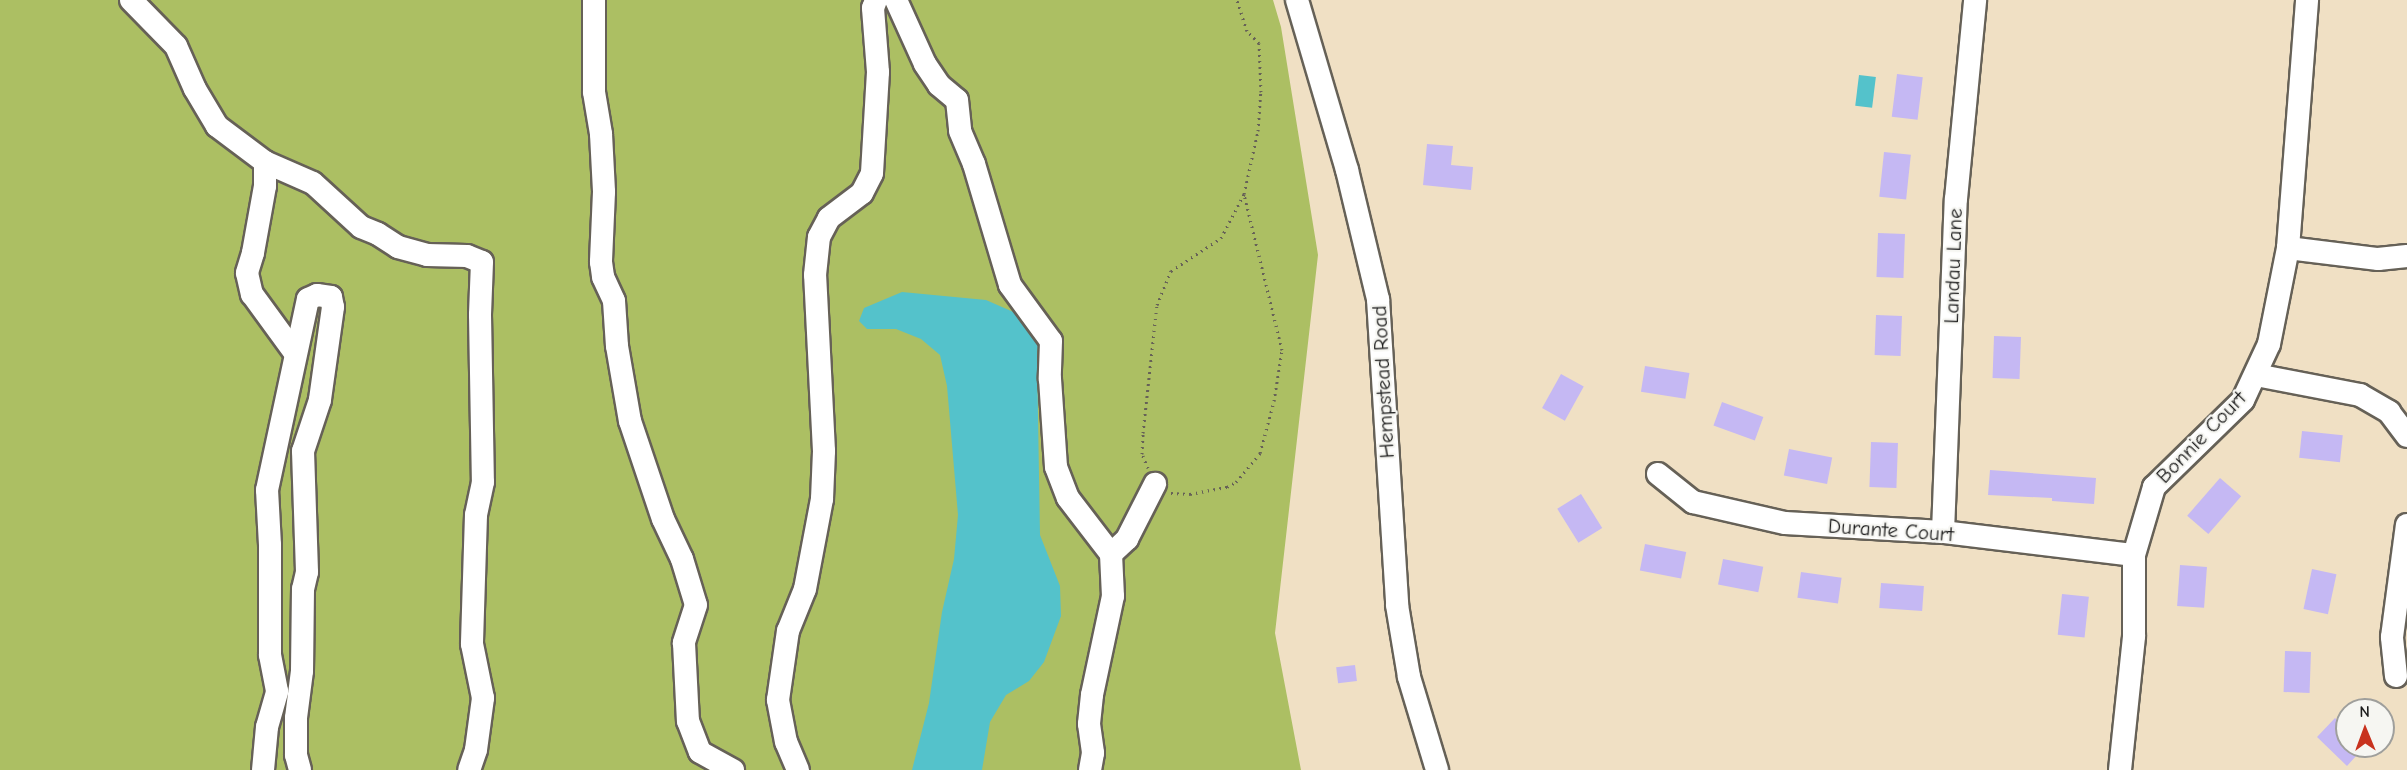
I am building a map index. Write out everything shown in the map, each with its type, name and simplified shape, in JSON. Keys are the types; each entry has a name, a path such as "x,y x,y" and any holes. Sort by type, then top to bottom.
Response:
{"street":[{"path":"130,0 176,46 195,89 217,126 266,162 313,183 361,227 378,234 398,247 427,255 467,256 482,262 480,315 483,482 476,515 472,644 483,698 476,750 469,770"},
{"path":"594,0 594,92 601,134 604,192 601,262 603,277 614,301 617,346 630,421 663,519 682,560 696,605 684,643 688,722 700,752 733,770"},
{"path":"798,770 786,742 778,700 788,632 805,589 822,499 824,451 815,275 819,237 829,218 862,193 872,173 878,72 873,8 876,0"},
{"path":"896,0 925,64 939,85 957,100 960,131 974,164 1010,285 1051,341 1050,380 1056,467 1068,498 1111,554 1113,596 1092,695 1089,724 1093,753 1090,770"},
{"name":"Hempstead Road","path":"1297,0 1347,170 1378,299 1397,604 1409,677 1437,770"},
{"name":"Landau Lane","path":"1943,532 1956,199 1975,0"},
{"name":"Bonnie Court","path":"2120,770 2134,636 2134,555 2154,487 2243,400 2269,344 2288,248 2307,0"},
{"path":"266,162 259,219 247,273 252,294 295,353"},
{"path":"2288,248 2378,259 2407,256"},
{"path":"263,770 267,727 277,691 270,655 270,545 267,490 308,299 316,296 331,297 333,308 320,400 303,451 307,572 303,589 302,671 296,718 296,755 300,770"},
{"path":"2256,375 2360,395 2389,412 2407,436"},
{"name":"Durante Court","path":"1658,474 1693,502 1785,523 1943,532 2134,555"},
{"path":"1111,554 1127,539 1155,484"},
{"path":"2396,676 2391,637 2407,525"}],"path":[{"path":"1237,0 1247,31 1259,43 1261,92 1258,131 1244,194 1221,238 1171,271 1157,304 1142,454 1155,484 1166,493 1190,494 1227,487 1236,482 1260,453 1274,401 1282,350 1244,194"}],"green space":[{"path":"0,0 1273,0 1281,27 1318,255 1275,633 1301,770 0,770"}],"water":[{"path":"1859,75 1876,77 1872,108 1855,106"},
{"path":"902,292 986,300 1018,314 1039,338 1037,355 1040,535 1060,586 1061,616 1044,662 1029,681 1006,695 990,722 982,770 912,770 929,703 942,612 954,559 958,515 947,386 940,355 921,339 896,329 867,329 859,321 864,308"}],"building":[{"path":"1897,74 1923,77 1918,120 1892,117"},
{"path":"1427,144 1453,146 1451,165 1473,167 1471,190 1423,185"},
{"path":"1884,152 1911,155 1906,200 1879,197"},
{"path":"1878,233 1905,234 1903,278 1876,277"},
{"path":"1876,315 1902,316 1901,356 1875,355"},
{"path":"1994,336 2021,337 2020,379 1993,378"},
{"path":"1645,366 1689,373 1685,399 1641,392"},
{"path":"1561,374 1584,387 1565,421 1542,408"},
{"path":"1722,402 1763,417 1755,441 1713,425"},
{"path":"2302,431 2343,435 2340,462 2299,458"},
{"path":"1871,442 1898,443 1896,488 1869,487"},
{"path":"1789,449 1832,457 1827,484 1784,476"},
{"path":"1990,470 2096,478 2094,504 2052,501 2052,498 1988,495"},
{"path":"2220,478 2241,496 2208,534 2187,516"},
{"path":"1581,494 1602,528 1578,543 1557,509"},
{"path":"1645,544 1686,552 1681,579 1640,571"},
{"path":"1723,559 1763,567 1758,592 1718,585"},
{"path":"2180,565 2207,567 2204,608 2177,606"},
{"path":"2312,569 2336,574 2328,614 2303,609"},
{"path":"1801,572 1842,578 1838,603 1797,598"},
{"path":"1881,583 1924,586 1922,611 1879,608"},
{"path":"2062,594 2089,597 2085,638 2058,635"},
{"path":"2285,651 2311,652 2310,693 2284,692"},
{"path":"1355,665 1357,681 1338,683 1336,667"},
{"path":"2335,718 2335,754 2317,737"},
{"path":"2339,758 2354,758 2347,766"}]}
